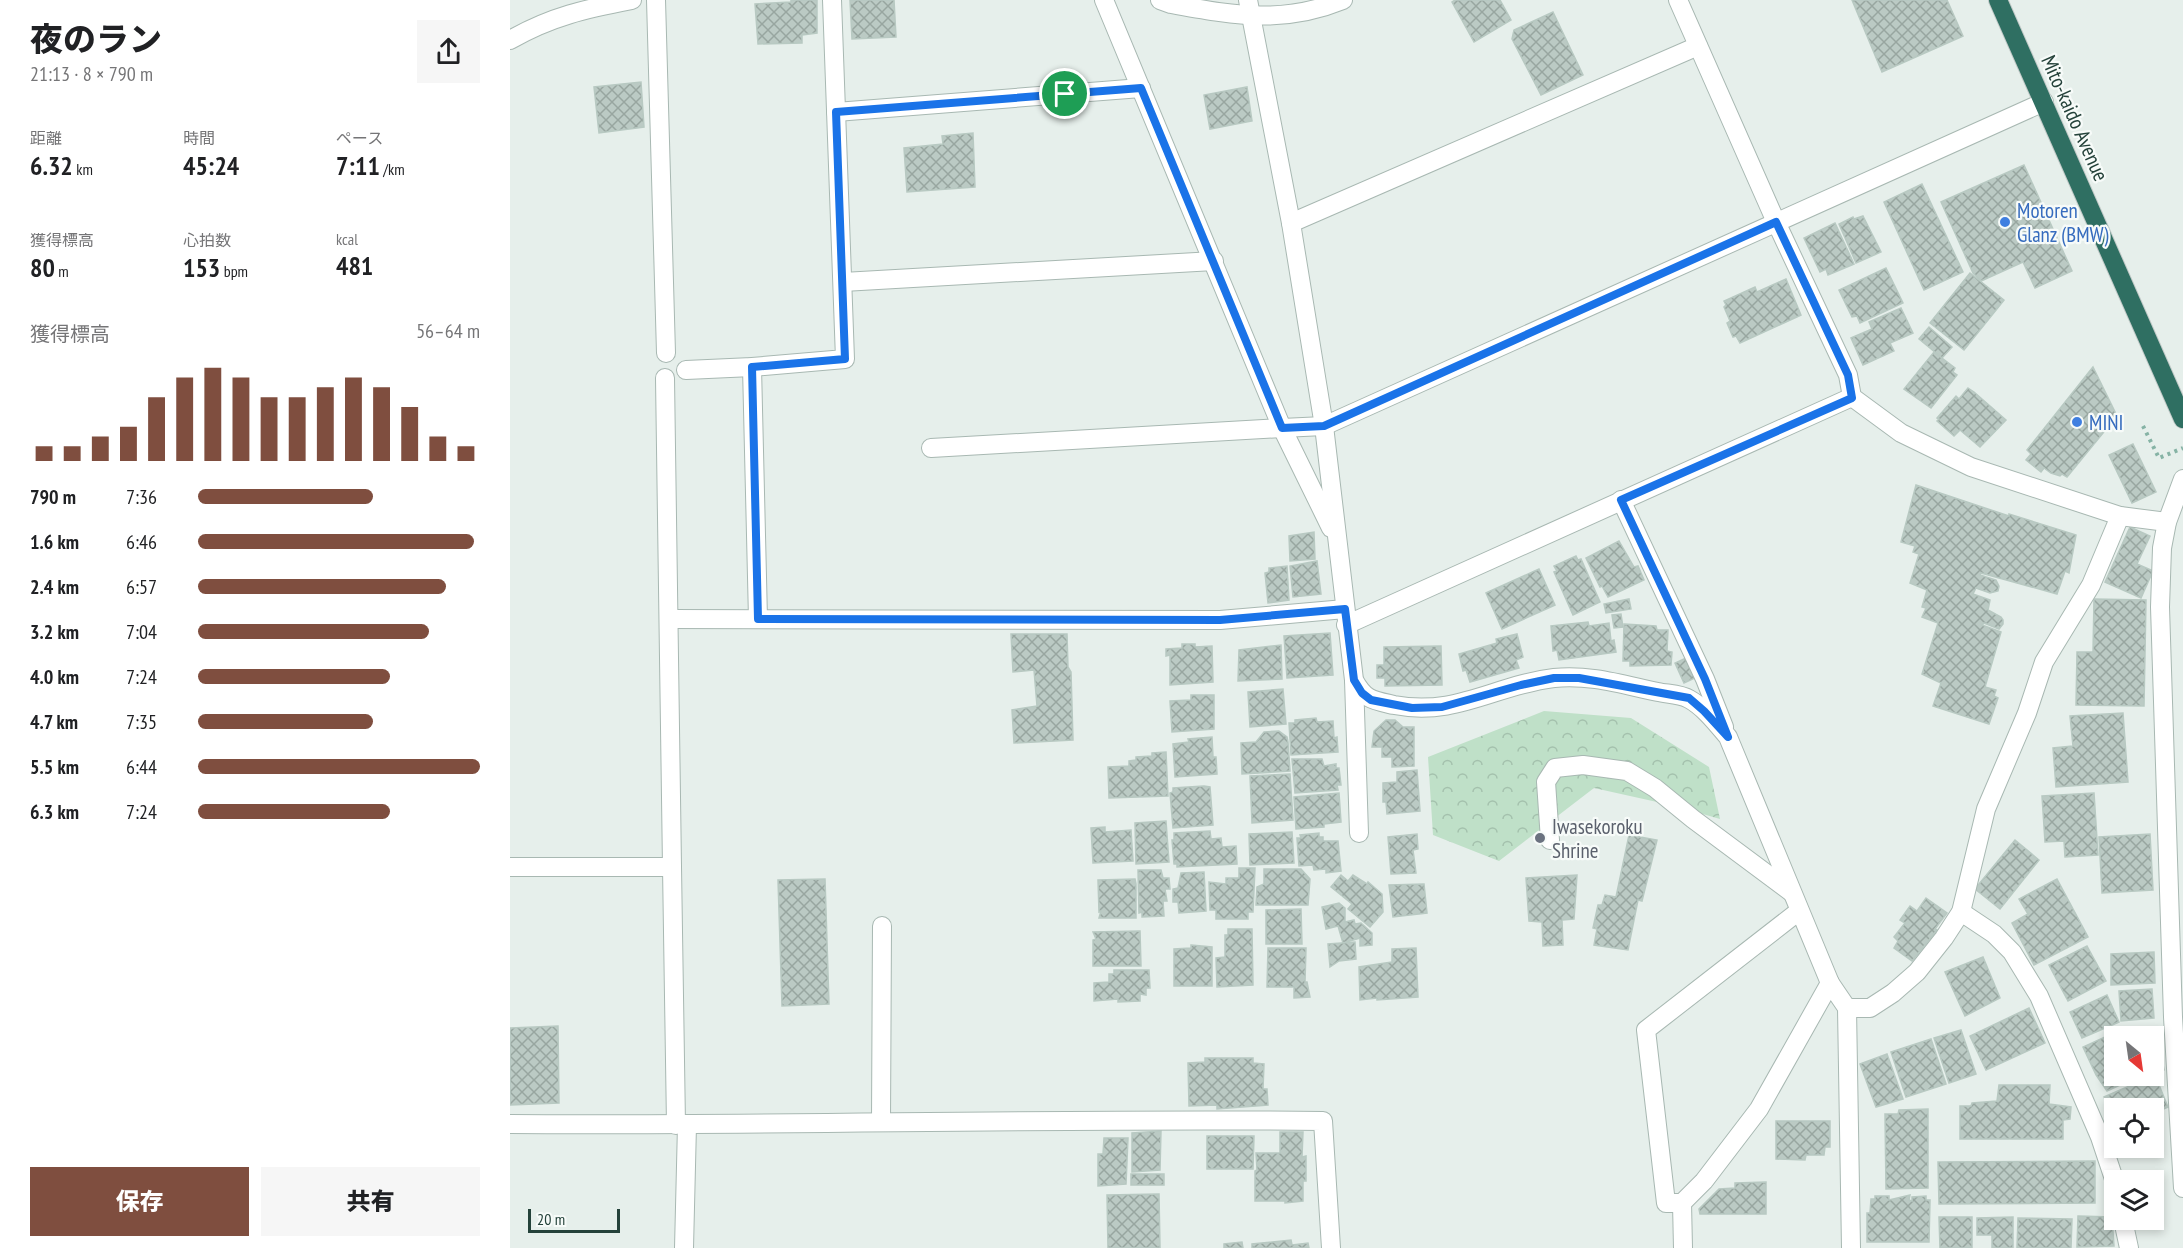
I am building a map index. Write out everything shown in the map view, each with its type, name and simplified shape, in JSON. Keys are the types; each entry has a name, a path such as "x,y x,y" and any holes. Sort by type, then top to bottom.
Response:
{"highway":[{"name":"Mito-kaido Avenue","path":"1998,0 2183,419"}],"street":[{"path":"510,40 577,6 632,0"},
{"path":"656,0 666,353"},
{"path":"686,370 845,359 832,0"},
{"path":"1104,0 1282,428 1337,541"},
{"path":"1160,0 1191,7 1249,8 1286,15 1329,6 1343,0"},
{"path":"1678,0 1776,222 1848,375 1852,398 1901,434 1971,467 2120,516 2167,522"},
{"path":"1249,8 1291,224 1324,426 1354,680 1359,833"},
{"path":"1291,224 1698,46"},
{"path":"836,112 1141,88"},
{"path":"931,448 1324,426 2044,102"},
{"path":"843,282 1214,261"},
{"path":"752,367 758,619"},
{"path":"665,378 672,867 684,1248"},
{"path":"670,619 1220,620 1345,617 1621,500 1852,398"},
{"path":"2183,479 2167,522 2162,548 2160,607 2173,1017 2183,1188"},
{"path":"1621,500 1705,679 1830,983 1847,1008 1851,1248"},
{"path":"1847,1008 1870,1008 1893,993 1917,972 1961,912 1986,809 2027,713 2044,662 2091,585 2120,516"},
{"path":"1354,680 1362,693 1371,700 1412,708 1442,707 1554,678 1605,681 1689,698 1728,737"},
{"path":"1550,840 1546,782 1555,768 1583,765 1627,771 1655,788 1791,892"},
{"path":"510,867 672,867"},
{"path":"1799,911 1646,1030 1666,1203 1682,1203 1704,1181 1759,1109 1830,983"},
{"path":"1961,912 1994,934 2012,952 2039,996 2100,1137 2111,1170"},
{"path":"881,1122 882,926"},
{"path":"510,1124 681,1125 1175,1119 1323,1121 1331,1248"},
{"path":"1682,1203 1683,1248"},
{"path":"2125,1230 2129,1248"}],"path":[{"path":"2143,426 2159,458 2183,448"}],"green space":[{"path":"1544,711 1631,718 1709,767 1720,819 1675,806 1594,788 1499,861 1433,835 1428,757"}],"building":[{"path":"791,0 817,0 817,33 802,35 802,43 758,44 755,4 791,2"},
{"path":"850,0 894,0 896,37 852,39"},
{"path":"1455,0 1500,0 1511,20 1474,42 1452,2"},
{"path":"1852,0 1947,0 1963,36 1882,72"},
{"path":"1553,12 1583,75 1541,95 1512,39 1514,30"},
{"path":"641,82 644,127 599,133 594,87"},
{"path":"1247,87 1252,121 1210,129 1204,95"},
{"path":"973,133 975,187 907,192 904,148 943,144 942,136"},
{"path":"2024,165 2072,271 2035,288 2023,262 1981,281 1973,273 1941,202"},
{"path":"1922,184 1963,272 1924,290 1884,202"},
{"path":"1863,216 1881,252 1856,263 1839,224 1853,217 1854,219"},
{"path":"1835,223 1854,264 1828,275 1826,269 1820,272 1804,238"},
{"path":"1886,268 1903,303 1860,323 1857,316 1852,317 1839,290"},
{"path":"1970,273 2004,300 1964,350 1930,323"},
{"path":"1786,279 1801,315 1740,343 1736,336 1733,337 1727,323 1730,321 1724,301 1755,287 1757,292"},
{"path":"1901,308 1913,333 1890,343 1894,351 1863,365 1851,338 1872,329 1869,322"},
{"path":"1929,327 1952,347 1942,358 1919,339"},
{"path":"1934,352 1955,368 1953,372 1957,375 1931,408 1904,389"},
{"path":"2093,367 2117,416 2067,477 2051,473 2044,468 2041,472 2026,460 2031,454 2027,450"},
{"path":"1968,388 2006,420 1980,447 1960,430 1954,436 1937,421 1939,419 1937,418 1956,396 1959,399"},
{"path":"2133,444 2156,492 2132,503 2109,455"},
{"path":"1916,485 2009,516 2009,514 2076,535 2069,573 2065,571 2057,594 1981,573 1980,575 1996,580 1999,586 1998,591 1990,593 1976,588 1973,594 1990,600 1988,610 2003,620 1999,629 1984,623 1982,625 2001,632 1985,687 1996,690 1994,696 1998,698 1989,724 1933,706 1941,683 1922,674 1938,623 1922,617 1926,608 1922,607 1927,590 1910,583 1919,554 1913,552 1915,546 1901,542"},
{"path":"2130,527 2150,536 2137,564 2153,571 2141,598 2105,582"},
{"path":"1314,532 1315,559 1290,561 1289,536"},
{"path":"1619,541 1634,567 1638,566 1644,580 1608,597 1602,586 1600,587 1586,558"},
{"path":"1576,556 1578,560 1581,559 1600,602 1573,615 1554,572 1557,571 1554,566"},
{"path":"1317,561 1321,594 1293,597 1290,566"},
{"path":"1287,566 1289,600 1268,603 1265,573 1269,572 1269,568"},
{"path":"1539,569 1555,605 1502,629 1486,593"},
{"path":"1629,599 1631,609 1606,613 1604,604"},
{"path":"2094,599 2146,600 2144,706 2076,705 2077,652 2093,652"},
{"path":"1621,614 1623,627 1614,628 1612,615"},
{"path":"1588,622 1589,626 1609,623 1611,641 1614,640 1616,652 1559,660 1557,650 1553,651 1551,626"},
{"path":"1624,624 1656,626 1657,630 1668,630 1667,651 1672,652 1671,665 1630,666 1630,661 1623,661"},
{"path":"1330,633 1333,675 1287,678 1284,636"},
{"path":"1011,634 1067,634 1068,667 1071,672 1073,740 1014,743 1012,710 1037,706 1034,670 1013,672"},
{"path":"1517,634 1523,657 1516,660 1519,668 1470,682 1466,670 1463,671 1459,654 1497,643 1496,639"},
{"path":"1182,644 1195,644 1195,647 1212,646 1213,682 1170,685 1170,655 1166,656 1166,649 1182,648"},
{"path":"1281,645 1282,679 1238,681 1239,650"},
{"path":"1441,646 1442,685 1385,686 1385,678 1377,678 1377,665 1384,665 1384,647"},
{"path":"1686,658 1695,678 1684,683 1675,663"},
{"path":"1283,689 1286,724 1250,727 1248,692"},
{"path":"1191,695 1214,695 1214,729 1172,732 1170,701 1191,700"},
{"path":"2123,713 2128,782 2056,787 2053,748 2073,746 2070,716"},
{"path":"1316,718 1317,722 1333,721 1338,752 1291,755 1289,723 1295,723 1295,720"},
{"path":"1386,720 1395,720 1403,727 1414,727 1414,766 1392,767 1392,757 1382,757 1382,747 1372,747 1374,731"},
{"path":"1279,731 1287,737 1290,771 1242,774 1241,743 1256,742 1264,732"},
{"path":"1212,737 1217,774 1175,777 1173,744 1189,742 1188,739"},
{"path":"1166,752 1168,796 1109,798 1108,767 1129,766 1129,761 1136,760 1136,757"},
{"path":"1292,759 1322,759 1324,766 1336,764 1336,768 1339,768 1341,785 1337,785 1338,790 1295,793"},
{"path":"1417,770 1420,811 1387,814 1386,802 1383,802 1383,783 1397,782 1397,772"},
{"path":"1290,774 1293,820 1252,823 1250,776"},
{"path":"1210,787 1213,825 1173,828 1170,793 1173,792 1173,788"},
{"path":"1339,793 1341,822 1324,824 1324,827 1296,829 1294,797"},
{"path":"2094,793 2098,855 2065,857 2064,841 2045,842 2042,796"},
{"path":"1166,821 1169,862 1136,864 1135,823"},
{"path":"1105,827 1105,832 1131,830 1133,861 1093,863 1091,828"},
{"path":"1210,831 1211,839 1221,838 1222,847 1236,846 1237,864 1177,867 1177,864 1174,864 1172,840 1174,840 1174,833"},
{"path":"1292,832 1294,863 1250,865 1249,834"},
{"path":"1319,833 1323,841 1338,841 1341,871 1326,873 1326,869 1314,870 1313,865 1299,866 1297,838 1301,838 1300,835"},
{"path":"1417,834 1418,849 1413,850 1416,873 1391,874 1388,837"},
{"path":"2150,834 2153,890 2102,893 2099,837"},
{"path":"1629,835 1657,840 1642,901 1638,900 1628,950 1594,945 1597,929 1593,928 1598,905 1602,905 1605,895 1616,897"},
{"path":"2015,840 2039,860 2000,909 1975,889"},
{"path":"1239,868 1255,868 1253,912 1248,912 1248,919 1216,919 1216,910 1210,910 1209,882 1226,884 1226,878 1239,878"},
{"path":"1264,869 1301,869 1310,879 1308,905 1256,905 1257,887 1264,884"},
{"path":"1138,870 1161,870 1163,878 1169,878 1170,889 1165,889 1167,901 1163,901 1164,916 1142,917 1142,912 1139,913"},
{"path":"1204,872 1206,911 1179,913 1178,902 1173,902 1173,889 1178,888 1181,873"},
{"path":"1341,875 1348,881 1353,875 1367,884 1368,882 1382,894 1383,912 1370,927 1348,909 1352,904 1331,887"},
{"path":"1577,875 1574,919 1562,920 1563,945 1543,946 1542,922 1529,921 1526,878"},
{"path":"825,879 829,1004 782,1006 778,880"},
{"path":"1135,879 1136,918 1099,918 1101,911 1099,912 1098,880"},
{"path":"2057,879 2088,937 2034,965 2012,923 2028,914 2019,899"},
{"path":"1424,884 1427,913 1393,917 1389,885"},
{"path":"1926,898 1947,913 1935,929 1937,930 1912,961 1894,948 1898,941 1894,937 1905,923 1900,920 1910,906 1917,911"},
{"path":"1339,903 1345,908 1345,922 1354,920 1355,924 1361,923 1372,933 1372,945 1360,946 1360,938 1343,943 1338,926 1326,929 1322,907"},
{"path":"1301,909 1302,944 1266,944 1266,910"},
{"path":"1228,929 1252,929 1253,985 1217,987 1216,958 1225,957 1225,935 1228,935"},
{"path":"1140,931 1141,966 1093,966 1093,940 1096,939 1093,932"},
{"path":"1355,942 1356,959 1339,961 1330,967 1328,944"},
{"path":"1191,945 1212,947 1212,986 1174,986 1174,949 1191,948"},
{"path":"2087,946 2106,981 2068,1001 2049,965"},
{"path":"1268,948 1306,948 1305,982 1307,982 1310,997 1294,998 1294,987 1267,987"},
{"path":"1416,948 1418,997 1360,1000 1359,967 1392,962 1392,949"},
{"path":"2154,952 2155,983 2111,985 2111,954"},
{"path":"1983,957 2000,998 1965,1016 1945,972"},
{"path":"1114,970 1149,970 1150,988 1146,988 1146,995 1140,994 1140,1001 1118,1002 1118,999 1094,1001 1094,983 1109,982 1109,974 1114,974"},
{"path":"2152,989 2154,1018 2121,1021 2119,991"},
{"path":"2107,995 2119,1022 2104,1026 2104,1028 2082,1038 2070,1012"},
{"path":"2029,1008 2045,1043 1986,1070 1970,1036"},
{"path":"558,1026 559,1103 510,1105 510,1028"},
{"path":"1961,1030 1976,1074 1949,1083 1934,1038"},
{"path":"2104,1037 2104,1086 2118,1086 2107,1091 2096,1075 2083,1047"},
{"path":"1931,1039 1946,1084 1906,1097 1891,1052"},
{"path":"1887,1054 1903,1099 1876,1107 1860,1064"},
{"path":"1205,1058 1253,1058 1253,1063 1264,1064 1263,1089 1267,1089 1268,1105 1217,1109 1217,1105 1189,1106 1188,1063 1205,1062"},
{"path":"1999,1085 2050,1085 2049,1104 2071,1107 2070,1119 2063,1120 2063,1139 1960,1139 1960,1106 1997,1101"},
{"path":"2130,1086 2159,1086 2168,1107 2164,1109 2164,1098 2104,1097"},
{"path":"1928,1109 1928,1188 1886,1189 1885,1114 1898,1114 1899,1110"},
{"path":"1776,1121 1830,1121 1830,1147 1825,1147 1824,1155 1806,1155 1805,1160 1776,1159"},
{"path":"1161,1131 1160,1170 1132,1172 1132,1133"},
{"path":"1280,1132 1303,1132 1302,1157 1306,1156 1306,1181 1303,1181 1303,1201 1285,1203 1285,1201 1255,1201 1256,1153 1280,1153"},
{"path":"1207,1136 1254,1136 1253,1169 1207,1169"},
{"path":"1104,1138 1128,1138 1126,1184 1098,1186 1098,1154 1103,1154"},
{"path":"2095,1161 2095,1203 1939,1204 1938,1162"},
{"path":"1131,1174 1164,1174 1164,1185 1131,1185"},
{"path":"1766,1182 1766,1214 1700,1214 1699,1209 1719,1189 1735,1188 1735,1183"},
{"path":"1159,1194 1160,1248 1108,1248 1107,1195"},
{"path":"1910,1195 1909,1200 1912,1201 1912,1197 1926,1196 1926,1200 1930,1200 1929,1242 1867,1242 1867,1213 1870,1213 1871,1199 1875,1199 1875,1196 1889,1196 1889,1200"},
{"path":"2078,1216 2104,1217 2104,1230 2113,1230 2114,1246 2077,1247"},
{"path":"1939,1217 1972,1217 1972,1248 1940,1248"},
{"path":"2013,1217 2013,1248 1992,1248 1992,1235 1977,1235 1977,1218"},
{"path":"2018,1218 2072,1219 2071,1248 2017,1248"},
{"path":"1291,1240 1292,1245 1308,1243 1309,1248 1252,1248 1252,1244"},
{"path":"1242,1242 1243,1248 1224,1248 1224,1244"}],"place":[{"name":"Motoren Glanz (BMW)","path":"2005,222"},
{"name":"MINI","path":"2077,422"},
{"name":"Iwasekoroku Shrine","path":"1540,838"}],"route":[{"path":"1141,88 1282,428 1324,426 1776,222 1848,375 1852,398 1621,500 1705,679 1728,737 1689,698 1579,678 1554,678 1442,707 1412,708 1371,700 1362,693 1354,680 1345,609 1220,620 758,619 752,367 845,359 836,112 1065,94 1141,88"}]}
